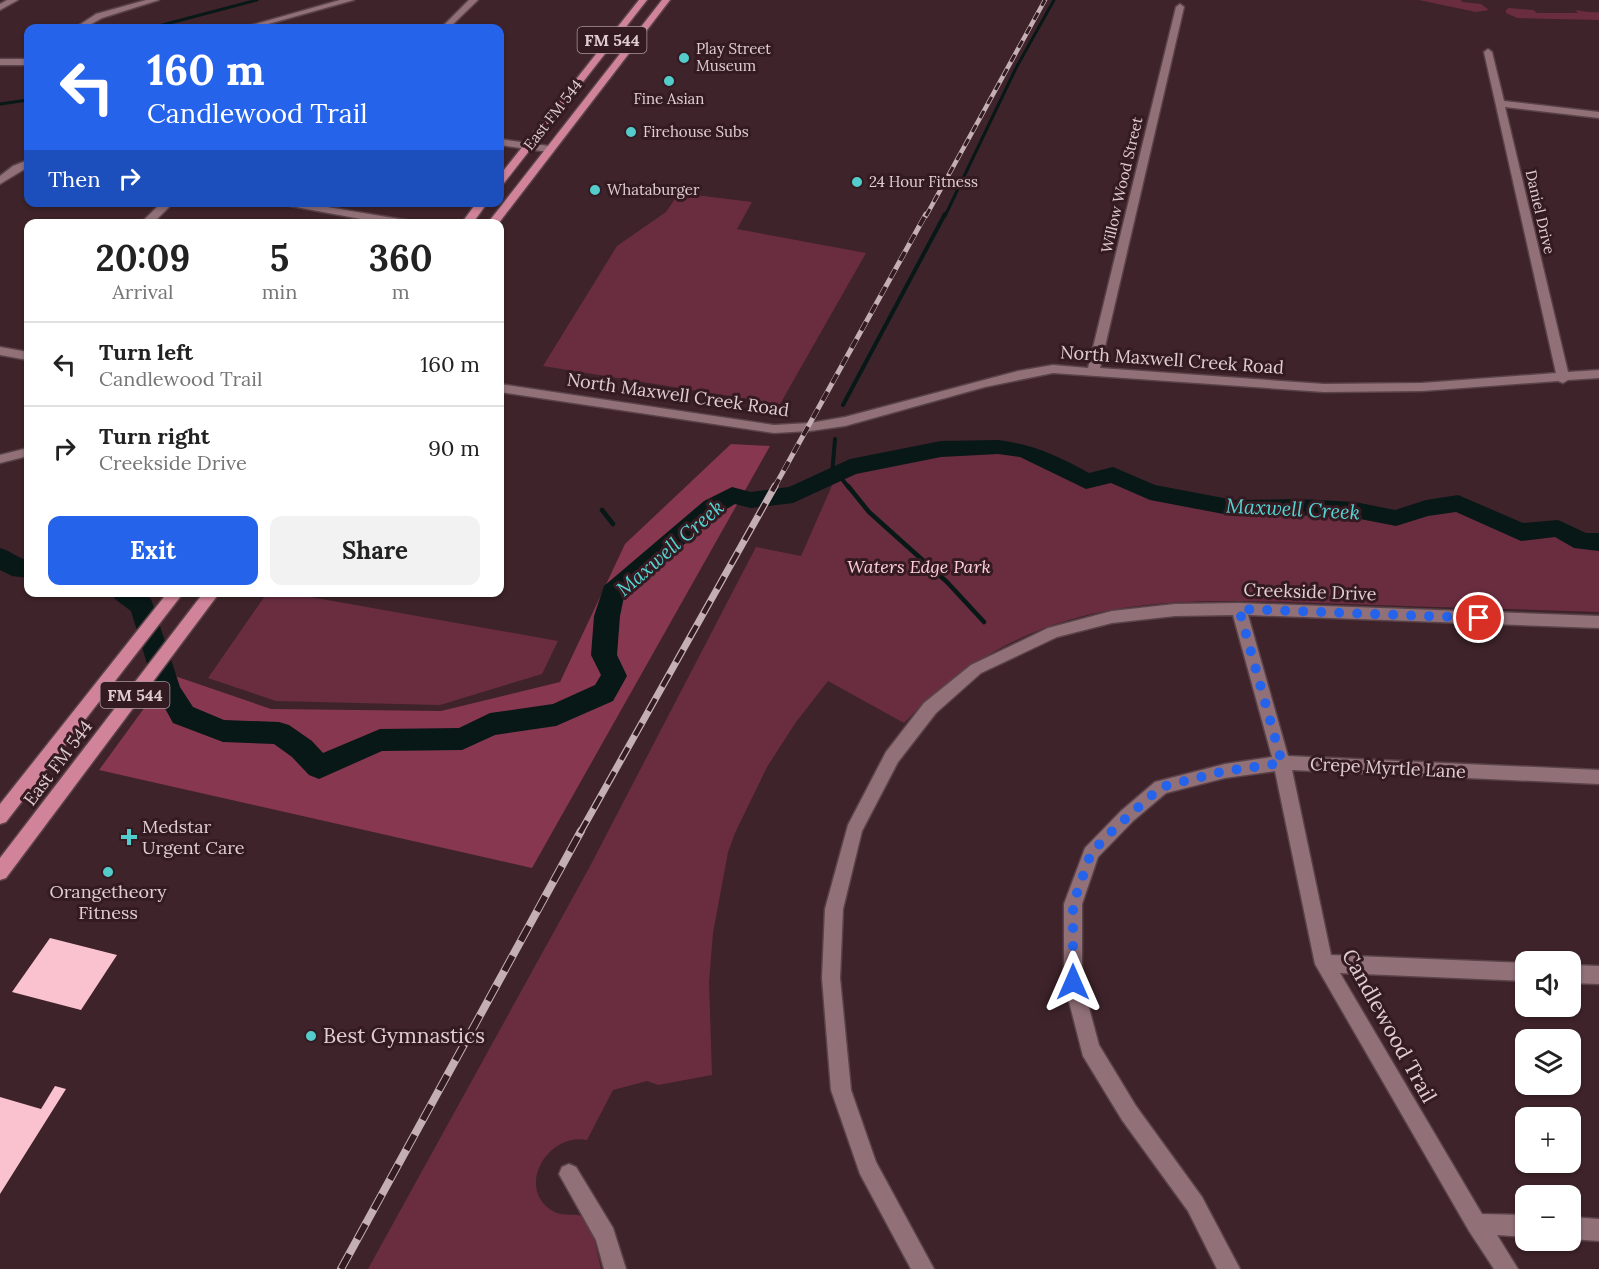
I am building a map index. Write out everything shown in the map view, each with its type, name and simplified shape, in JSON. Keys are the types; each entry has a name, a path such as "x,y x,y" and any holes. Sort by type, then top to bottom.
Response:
{"main road":[{"name":"East FM 544","path":"496,219 666,0"},
{"name":"East FM 544","path":"504,176 640,4"},
{"path":"618,61 617,49 647,9 640,4"},
{"path":"470,219 479,207"},
{"name":"East FM 544","path":"0,817 173,597"},
{"name":"East FM 544","path":"0,872 209,597"}],"street":[{"path":"0,7 14,0"},
{"path":"86,24 99,16 155,0"},
{"path":"261,24 350,0"},
{"path":"449,24 474,0"},
{"name":"Willow Wood Street","path":"1094,370 1180,7"},
{"name":"Daniel Drive","path":"1488,52 1563,379"},
{"path":"0,62 24,62"},
{"path":"1499,103 1599,115"},
{"path":"504,143 549,149"},
{"path":"0,165 17,168"},
{"path":"0,181 24,165"},
{"path":"150,219 164,207"},
{"path":"307,207 382,219"},
{"path":"350,219 360,207"},
{"path":"0,351 24,356"},
{"name":"North Maxwell Creek Road","path":"504,389 774,429 808,428 852,420 1019,374 1053,369 1094,370 1324,388 1422,387 1563,379 1599,374"},
{"path":"0,459 24,453"},
{"name":"Creekside Drive","path":"923,1269 867,1167 841,1090 831,978 834,909 855,830 892,757 930,708 976,669 1053,632 1112,617 1175,610 1239,609 1599,622"},
{"name":"Candlewood Trail","path":"1239,609 1282,763 1324,964 1476,1224 1507,1269"},
{"name":"Crepe Myrtle Lane","path":"1229,1269 1195,1204 1129,1113 1090,1049 1073,982 1073,904 1091,853 1127,816 1161,787 1225,771 1282,763 1599,777"},
{"path":"1324,964 1515,972"},
{"path":"1581,974 1599,975"},
{"path":"569,1174 605,1236 615,1269"},
{"path":"1476,1224 1515,1226"},
{"path":"1581,1229 1599,1230"}],"green space":[{"path":"1419,0 1461,0 1481,4 1489,10 1476,12"},
{"path":"1509,8 1533,10 1537,13 1578,13 1575,10 1599,12 1599,20 1517,18 1506,13"},
{"path":"679,193 752,202 737,229 866,253 780,404 543,366 617,246 666,212"},
{"name":"Waters Edge Park","path":"998,447 1034,455 1086,481 1113,475 1150,493 1234,508 1299,507 1355,510 1396,518 1426,508 1458,503 1520,532 1558,528 1582,542 1599,542 1599,612 1222,601 1164,603 1109,610 1056,624 1004,646 954,679 904,723 828,681 796,722 767,767 728,852 713,933 709,982 712,1075 658,1085 647,1081 613,1090 587,1140 573,1140 560,1144 541,1163 536,1188 541,1200 555,1212 583,1216 593,1233 601,1269 368,1269 588,870 756,547 801,556 838,472 850,467 941,449"},
{"path":"264,597 310,597 558,641 542,674 440,705 276,701 208,678"}],"shaded area":[{"path":"731,444 770,446 532,868 99,770 169,674 271,709 441,711 560,682 625,544"}],"building":[{"path":"50,938 117,955 81,1010 12,992"},
{"path":"55,1086 66,1089 0,1194 0,1097 41,1109"}],"waterway":[{"path":"166,24 257,0"},
{"path":"945,216 1016,68 1054,0"},
{"path":"0,104 24,101"},
{"path":"843,405 945,214"},
{"path":"835,439 832,475 842,479 849,488"},
{"name":"Maxwell Creek","path":"130,597 142,606 168,690 183,715 223,731 279,733 302,749 319,767 380,740 462,739 490,724 556,715 604,693 614,676 604,655 607,616 613,593 712,507 732,495 751,500 793,495 850,467 941,449 998,447 1023,450 1046,459 1086,481 1113,475 1150,492 1234,508 1299,507 1355,510 1396,518 1426,508 1458,503 1521,532 1558,528 1582,542 1599,542"},
{"path":"848,486 869,512 947,582 984,622"},
{"path":"602,510 613,524"},
{"name":"Maxwell Creek","path":"0,557 12,567 24,568"}],"railway":[{"path":"926,216 1045,0"},
{"path":"774,488 926,214"},
{"path":"580,833 775,486"},
{"path":"341,1269 581,831"}],"place":[{"name":"Play Street Museum","path":"684,58"},
{"name":"Fine Asian","path":"669,81"},
{"name":"Firehouse Subs","path":"631,132"},
{"name":"24 Hour Fitness","path":"857,182"},
{"name":"Whataburger","path":"595,190"},
{"name":"Medstar Urgent Care","path":"129,837"},
{"name":"Orangetheory Fitness","path":"108,872"},
{"name":"Best Gymnastics","path":"311,1036"}],"route":[{"path":"1073,982 1073,904 1091,853 1127,816 1161,787 1225,771 1282,763 1239,609 1479,618"}]}
